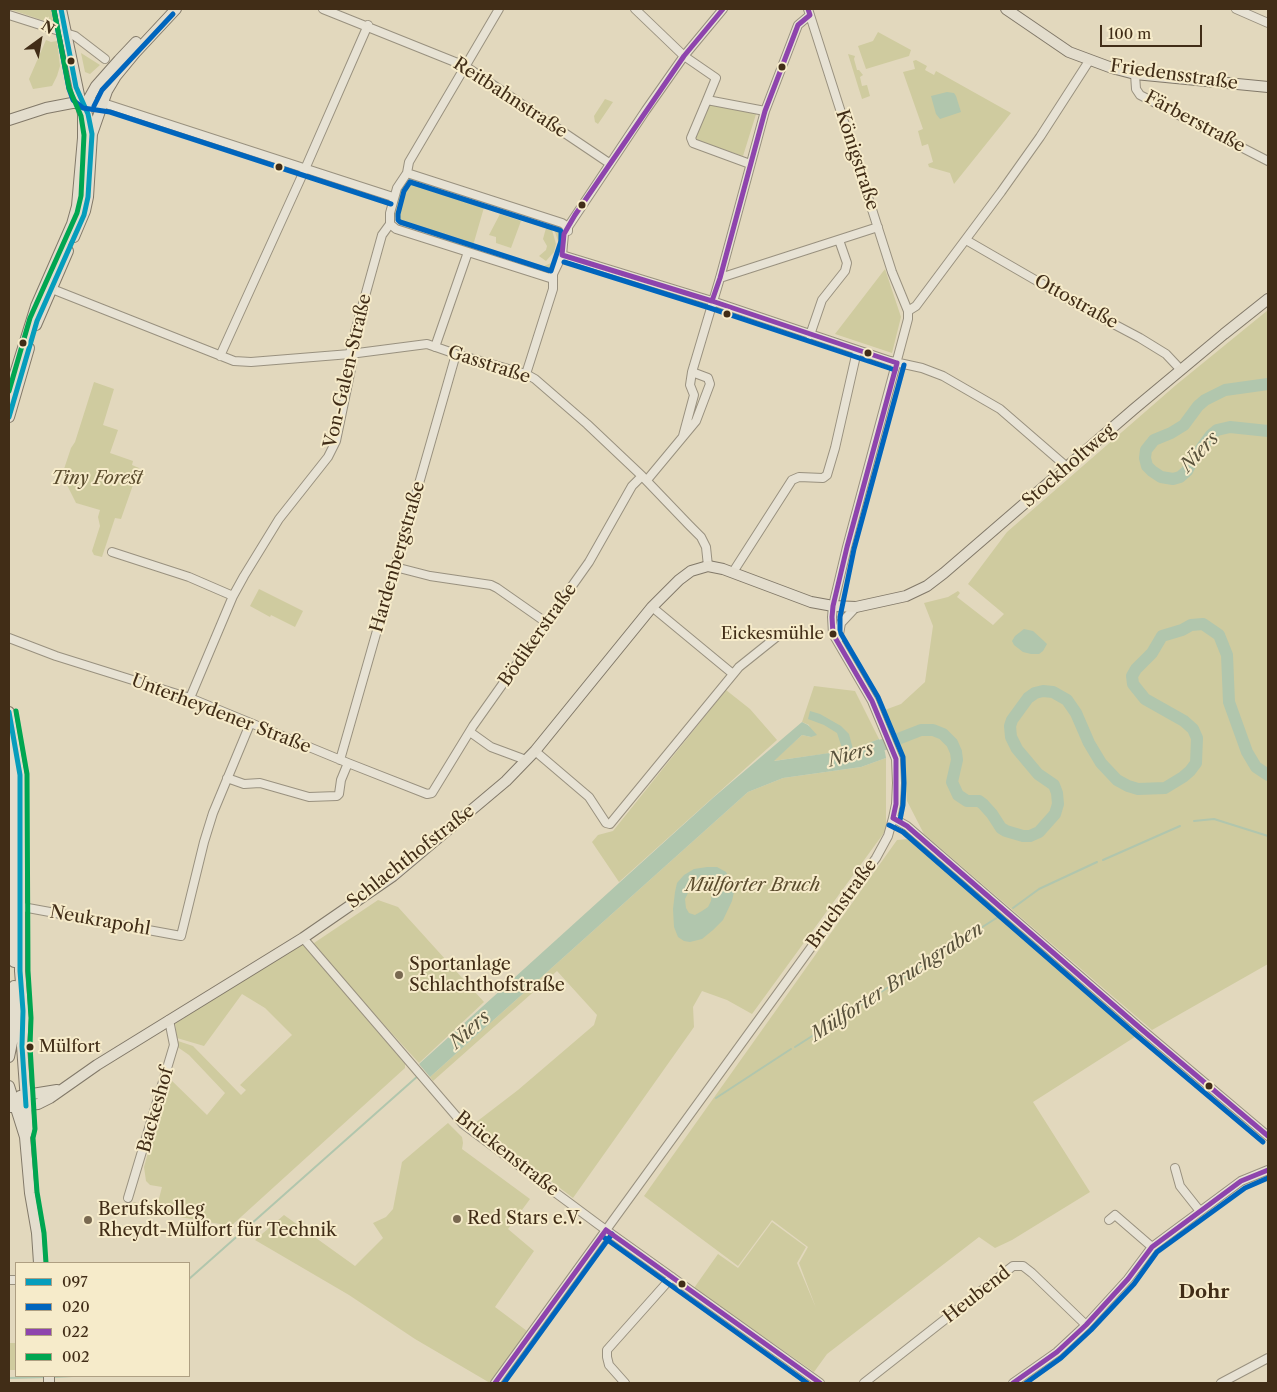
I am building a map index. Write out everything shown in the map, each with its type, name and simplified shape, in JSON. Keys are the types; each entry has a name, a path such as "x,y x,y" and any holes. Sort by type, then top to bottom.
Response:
{"main road":[{"path":"9,417 48,287 77,206 82,147 81,104 61,9"},
{"path":"81,104 118,60 168,9"},
{"path":"92,134 107,91 126,64 176,9"},
{"name":"Friedensstraße","path":"1006,9 1069,52 1090,61 1135,74 1268,88"},
{"path":"9,120 46,108 103,102"},
{"path":"9,393 36,306 48,287 85,211 88,197 92,134 88,114 81,104"},
{"name":"Stockholtweg","path":"856,607 906,596 927,586 1181,370 1268,300"},
{"path":"708,566 733,572 811,602 833,606 856,607"},
{"name":"Schlachthofstraße","path":"11,1102 26,1100 38,1104 50,1098 169,1020 303,938 392,876 506,782 535,751 652,607 679,580 691,571 708,566"},
{"path":"9,712 20,775 14,803"},
{"path":"9,746 13,775 16,906 15,1033 9,1053"},
{"path":"15,1033 22,1046 28,1128 25,1137"},
{"path":"9,1086 11,1102 25,1137 39,1262"}],"street":[{"name":"Reitbahnstraße","path":"323,9 368,25 466,66 609,164"},
{"name":"Von-Galen-Straße","path":"190,698 233,596 279,519 328,457 336,441 352,364 350,354 352,343 382,235 390,224 393,197 398,184 407,173 409,162 499,9"},
{"path":"634,9 684,56 716,78 691,138 693,143 750,164"},
{"path":"553,279 557,277 564,255 564,234 568,227 684,56 723,9"},
{"path":"1236,9 1268,23"},
{"path":"683,436 694,395 690,385 692,372 766,110 798,26 809,12"},
{"name":"Königstraße","path":"809,12 892,272 908,311"},
{"path":"9,15 75,36 105,59"},
{"path":"220,356 368,25"},
{"path":"908,311 916,306 966,240 1040,138 1090,61"},
{"name":"Färberstraße","path":"1135,74 1136,89 1140,95 1268,161"},
{"path":"707,100 766,110"},
{"path":"103,102 393,197"},
{"path":"407,173 562,223 568,227"},
{"path":"390,224 396,229 553,279"},
{"path":"720,278 878,227"},
{"path":"810,335 822,300 845,271 847,263 839,240"},
{"name":"Ottostraße","path":"966,240 1089,311 1140,338 1166,354 1181,370"},
{"path":"434,347 468,252"},
{"path":"564,255 712,301 896,364 922,368 942,376 969,389 1000,409 1067,467"},
{"path":"526,374 553,289 553,279"},
{"name":"Gasstraße","path":"48,287 234,361 251,362 350,354 427,344 526,374 535,379 565,405 644,478 701,537 706,547 708,566"},
{"name":"Bruchstraße","path":"495,1383 876,858 888,836 896,804 896,759 872,702 834,634 833,606 908,319 908,311"},
{"path":"733,572 792,480 799,477 823,478 827,475 857,351"},
{"name":"Hardenbergstraße","path":"227,778 244,784 260,783 309,797 337,796 339,794 344,761 395,567 456,354"},
{"name":"Bödikerstraße","path":"432,793 470,732 589,562 632,486 644,478 696,421 710,384 708,378 692,372"},
{"path":"112,552 189,577 233,596"},
{"path":"395,567 430,576 491,585 546,623"},
{"path":"652,607 733,674"},
{"path":"838,642 841,623 856,607"},
{"path":"535,751 574,782 589,797 606,823 610,824 733,674 780,635"},
{"name":"Unterheydener Straße","path":"9,638 47,653 190,698 250,724 427,794 432,793"},
{"path":"227,778 250,724"},
{"path":"470,732 491,747 526,760"},
{"name":"Neukrapohl","path":"16,906 181,936 204,842 227,778"},
{"path":"893,818 906,826 1268,1136"},
{"name":"Brückenstraße","path":"303,938 464,1124 606,1230 820,1383"},
{"name":"Backeshof","path":"128,1198 174,1045 169,1020"},
{"path":"1175,1168 1180,1186 1200,1210"},
{"path":"1013,1383 1058,1352 1086,1325 1128,1279 1152,1247 1241,1181 1268,1170"},
{"path":"1109,1220 1115,1215 1152,1247"},
{"name":"Heubend","path":"864,1383 1013,1266 1023,1266 1028,1270 1086,1325"},
{"path":"625,1383 609,1365 607,1350 672,1278"},
{"path":"1221,1383 1268,1358"}],"green space":[{"path":"9,9 54,9 56,20 51,23"},
{"path":"878,32 911,50 909,56 866,69 858,46 873,41"},
{"path":"46,40 51,42 57,41 60,66 52,86 33,89 29,79"},
{"path":"81,53 100,65 90,74 85,72"},
{"path":"848,54 855,56 857,70 863,75 860,77 862,86 867,85 870,96 862,99"},
{"path":"916,60 927,66 925,70 934,75 936,71 1011,113 954,184 950,173 929,167 928,164 933,162 928,144 922,146 918,131 923,129 903,72 915,69 913,61"},
{"path":"605,99 613,102 598,124 595,122 594,116"},
{"path":"709,102 757,111 743,156 697,141 693,137"},
{"path":"409,181 485,204 472,249 400,224 394,215 394,208 401,187"},
{"path":"500,214 521,221 511,248 496,243 496,237 489,235"},
{"path":"555,225 564,229 562,247 551,274 541,273 542,267 551,263 558,251"},
{"path":"546,228 552,230 556,244 554,252 546,261 539,256 546,250 547,246 543,239"},
{"path":"885,269 901,317 892,353 835,334"},
{"path":"1268,310 1268,964 1152,1030 924,834 907,801 903,758 882,711 901,704 925,682 933,626 924,603 948,597 958,591 960,593 957,597 993,625 1004,614 968,584 1007,532 1176,385"},
{"name":"Tiny Forest","path":"94,382 114,389 103,425 118,430 110,453 133,461 132,465 139,468 121,519 115,518 102,557 94,555 92,551 100,526 98,517 100,510 76,503 62,475 71,448 75,442"},
{"path":"259,589 303,611 295,627 271,615 270,617 250,606"},
{"path":"814,686 855,691 879,739 853,750 773,761 802,735 811,737 809,725 802,722"},
{"path":"726,690 750,709 777,740 619,882 592,842 598,835 613,831"},
{"name":"Mülforter Bruch","path":"886,758 886,830 752,1014 727,1000 702,991 693,1007 694,1027 573,1198 475,1123 518,1090 594,1025 597,1015 557,971 433,1081 430,1077 748,792 783,778 861,767"},
{"path":"908,839 1138,1035 1033,1102 1090,1192 1012,1240 995,1248 979,1237 827,1354 814,1372 694,1288 718,1254 738,1268 772,1222 806,1247 797,1263 816,1308 799,1263 808,1247 772,1220 738,1266 644,1196 897,840"},
{"name":"Sportanlage Schlachthofstraße","path":"378,900 398,907 484,1002 419,1063 313,947 314,943"},
{"path":"300,940 405,1064 405,1068 231,1226 129,1208 134,1202 156,1210 162,1187 150,1185 146,1181 144,1167 169,1078 207,1115 225,1093 189,1055 176,1046 178,1041 193,1046 241,1095 246,1090 240,1085 292,1035 265,1008 242,994 204,1046 177,1038 175,1024"},
{"path":"448,1123 462,1137 462,1149 530,1199 508,1229 534,1251 495,1307 527,1331 490,1383 415,1339 349,1295 255,1240 284,1215 355,1266 383,1238 373,1223 386,1217 393,1209 402,1162"},
{"path":"9,1343 15,1343 15,1370 9,1370"}],"water":[{"path":"947,92 954,93 961,112 940,119 936,114 931,96"},
{"path":"1024,629 1033,631 1047,644 1039,654 1023,652 1014,645 1012,641 1015,636"},
{"path":"810,711 820,714 841,726 849,734 853,749 879,739 886,758 861,767 783,778 748,792 430,1077 419,1064 714,797 802,722 808,725 817,735 811,737 802,735 774,761 843,751 837,733 824,725 808,719"},
{"path":"717,867 726,872 734,892 723,920 702,939 690,942 678,937 674,927 673,909 677,883 684,875 694,869","holes":["700,887 707,887 712,890 711,901 708,907 695,915 689,913 686,908 685,899 688,893"]}],"waterway":[{"name":"Niers","path":"1268,384 1225,390 1205,400 1198,406 1184,425 1154,440 1146,450 1147,466 1161,477 1173,479 1180,477 1187,471 1211,435 1217,430 1230,427 1268,431"},
{"name":"Niers","path":"867,751 921,730 933,730 943,734 952,743 956,752 957,760 952,782 958,795 967,801 979,801 992,814 1001,828 1006,831 1030,836 1039,832 1055,814 1058,804 1057,793 1054,785 1038,774 1017,749 1011,737 1010,726 1012,720 1028,698 1035,693 1043,691 1053,692 1067,700 1076,713 1089,743 1101,763 1117,780 1138,789 1165,788 1183,777 1196,763 1197,738 1193,729 1184,721 1145,699 1133,684 1132,676 1136,669 1152,653 1162,636 1191,625 1203,624 1219,635 1227,655 1229,702 1247,752 1256,767 1268,775"},
{"name":"Mülforter Bruchgraben","path":"1194,821 1214,819 1268,836"},
{"name":"Mülforter Bruchgraben","path":"1103,860 1180,826"},
{"name":"Mülforter Bruchgraben","path":"1013,908 1039,889 1097,862"},
{"name":"Mülforter Bruchgraben","path":"795,1047 998,917"},
{"name":"Mülforter Bruchgraben","path":"716,1098 791,1049"},
{"name":"Niers","path":"190,1278 419,1075"},
{"name":"Niers","path":"9,1378 46,1377"}],"transit line":[{"name":"097","path":"9,417 37,321 84,215 88,197 92,134 88,114 76,87 61,9"},
{"name":"022","path":"723,9 684,56 575,215 564,234 562,255 712,301 897,363"},
{"name":"022","path":"712,301 720,278 765,111 798,25 810,15 808,9"},
{"name":"020","path":"54,10 69,89 73,100 83,108 110,112 391,204"},
{"name":"002","path":"9,391 30,318 77,213 81,196 84,135 81,116 69,88 54,10"},
{"name":"020","path":"94,106 102,90 173,14"},
{"name":"020","path":"410,182 561,231 561,241 551,271 400,222 398,214 404,191 410,182"},
{"name":"020","path":"564,262 710,308 895,370"},
{"name":"022","path":"893,818 896,804 896,759 872,701 833,634 832,617 847,547 897,363"},
{"name":"020","path":"900,820 903,805 903,757 878,697 840,632 840,617 854,549 904,365"},
{"name":"002","path":"16,711 27,774 28,971 35,1129 33,1138 37,1192 44,1233 46,1262"},
{"name":"097","path":"9,712 20,775 20,971 26,1106"},
{"name":"022","path":"893,818 907,826 1268,1136"},
{"name":"020","path":"889,825 903,832 1135,1034 1263,1142"},
{"name":"022","path":"1013,1383 1057,1352 1086,1325 1128,1279 1152,1247 1241,1181 1268,1170"},
{"name":"020","path":"1026,1383 1061,1358 1091,1330 1134,1284 1157,1252 1245,1188 1268,1178"},
{"name":"022","path":"606,1230 820,1383"},
{"name":"022","path":"495,1383 606,1230"},
{"name":"020","path":"504,1383 612,1234"},
{"name":"020","path":"602,1236 807,1383"}],"place":[{"name":"Eickesmühle","path":"833,634"},
{"name":"Sportanlage Schlachthofstraße","path":"399,975"},
{"name":"Mülfort","path":"30,1047"},
{"name":"Red Stars e.V.","path":"457,1219"},
{"name":"Berufskolleg Rheydt-Mülfort für Technik","path":"88,1220"}],"district":[{"name":"Dohr","path":"1204,1293"}]}
